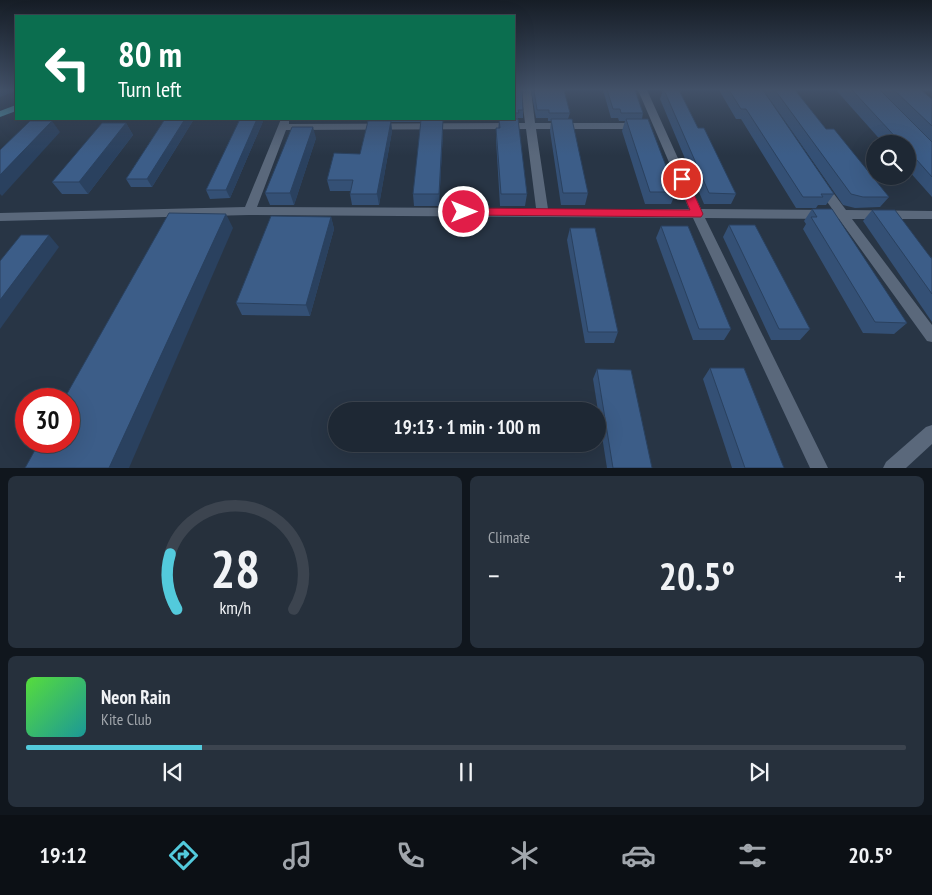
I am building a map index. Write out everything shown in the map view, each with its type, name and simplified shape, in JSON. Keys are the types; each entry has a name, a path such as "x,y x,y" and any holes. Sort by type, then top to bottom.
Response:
{"street":[{"path":"529,112 542,212"},
{"path":"653,112 697,214 819,468"},
{"path":"249,211 284,123 659,126"},
{"path":"812,172 840,213 932,336"},
{"path":"0,216 249,211 932,215"},
{"path":"892,468 932,433"}],"building":[{"path":"570,112 570,113 549,113"},
{"path":"621,112 643,113 621,113"},
{"path":"674,112 690,112 698,128 704,128 736,194 709,193"},
{"path":"748,112 778,112 834,194 821,194 823,197 803,197"},
{"path":"791,112 812,112 826,129 834,129 866,169 866,185 879,185 889,197 863,197 851,194"},
{"path":"872,112 902,112 932,142 932,177 916,159 916,135 894,135"},
{"path":"917,112 932,112 932,126"},
{"path":"518,119 527,194 501,194 496,128 500,128 499,120"},
{"path":"551,119 572,119 588,193 563,193"},
{"path":"626,119 648,119 676,192 650,192"},
{"path":"164,120 184,120 147,179 126,179"},
{"path":"240,120 257,120 226,190 206,190"},
{"path":"421,120 443,120 439,194 413,194"},
{"path":"30,121 52,121 0,175 0,150"},
{"path":"368,121 391,121 377,194 350,194 353,180 327,180 334,153 360,154"},
{"path":"102,123 126,123 79,182 52,182"},
{"path":"292,127 313,127 290,193 265,193"},
{"path":"812,209 832,209 907,323 875,322 811,217 817,217"},
{"path":"872,210 895,210 932,258 932,294"},
{"path":"169,213 226,214 109,468 25,468 33,453 80,453 80,388 70,388"},
{"path":"271,216 331,217 306,305 236,303"},
{"path":"729,225 755,225 810,329 779,329"},
{"path":"661,226 688,226 731,329 699,329"},
{"path":"570,228 595,228 618,332 588,332"},
{"path":"21,235 49,235 0,300 0,261"},
{"path":"710,368 744,368 784,468 745,468"},
{"path":"597,369 631,370 652,468 613,468 606,425 606,402 602,402"}],"route":[{"path":"464,212 697,214 682,179"}]}
